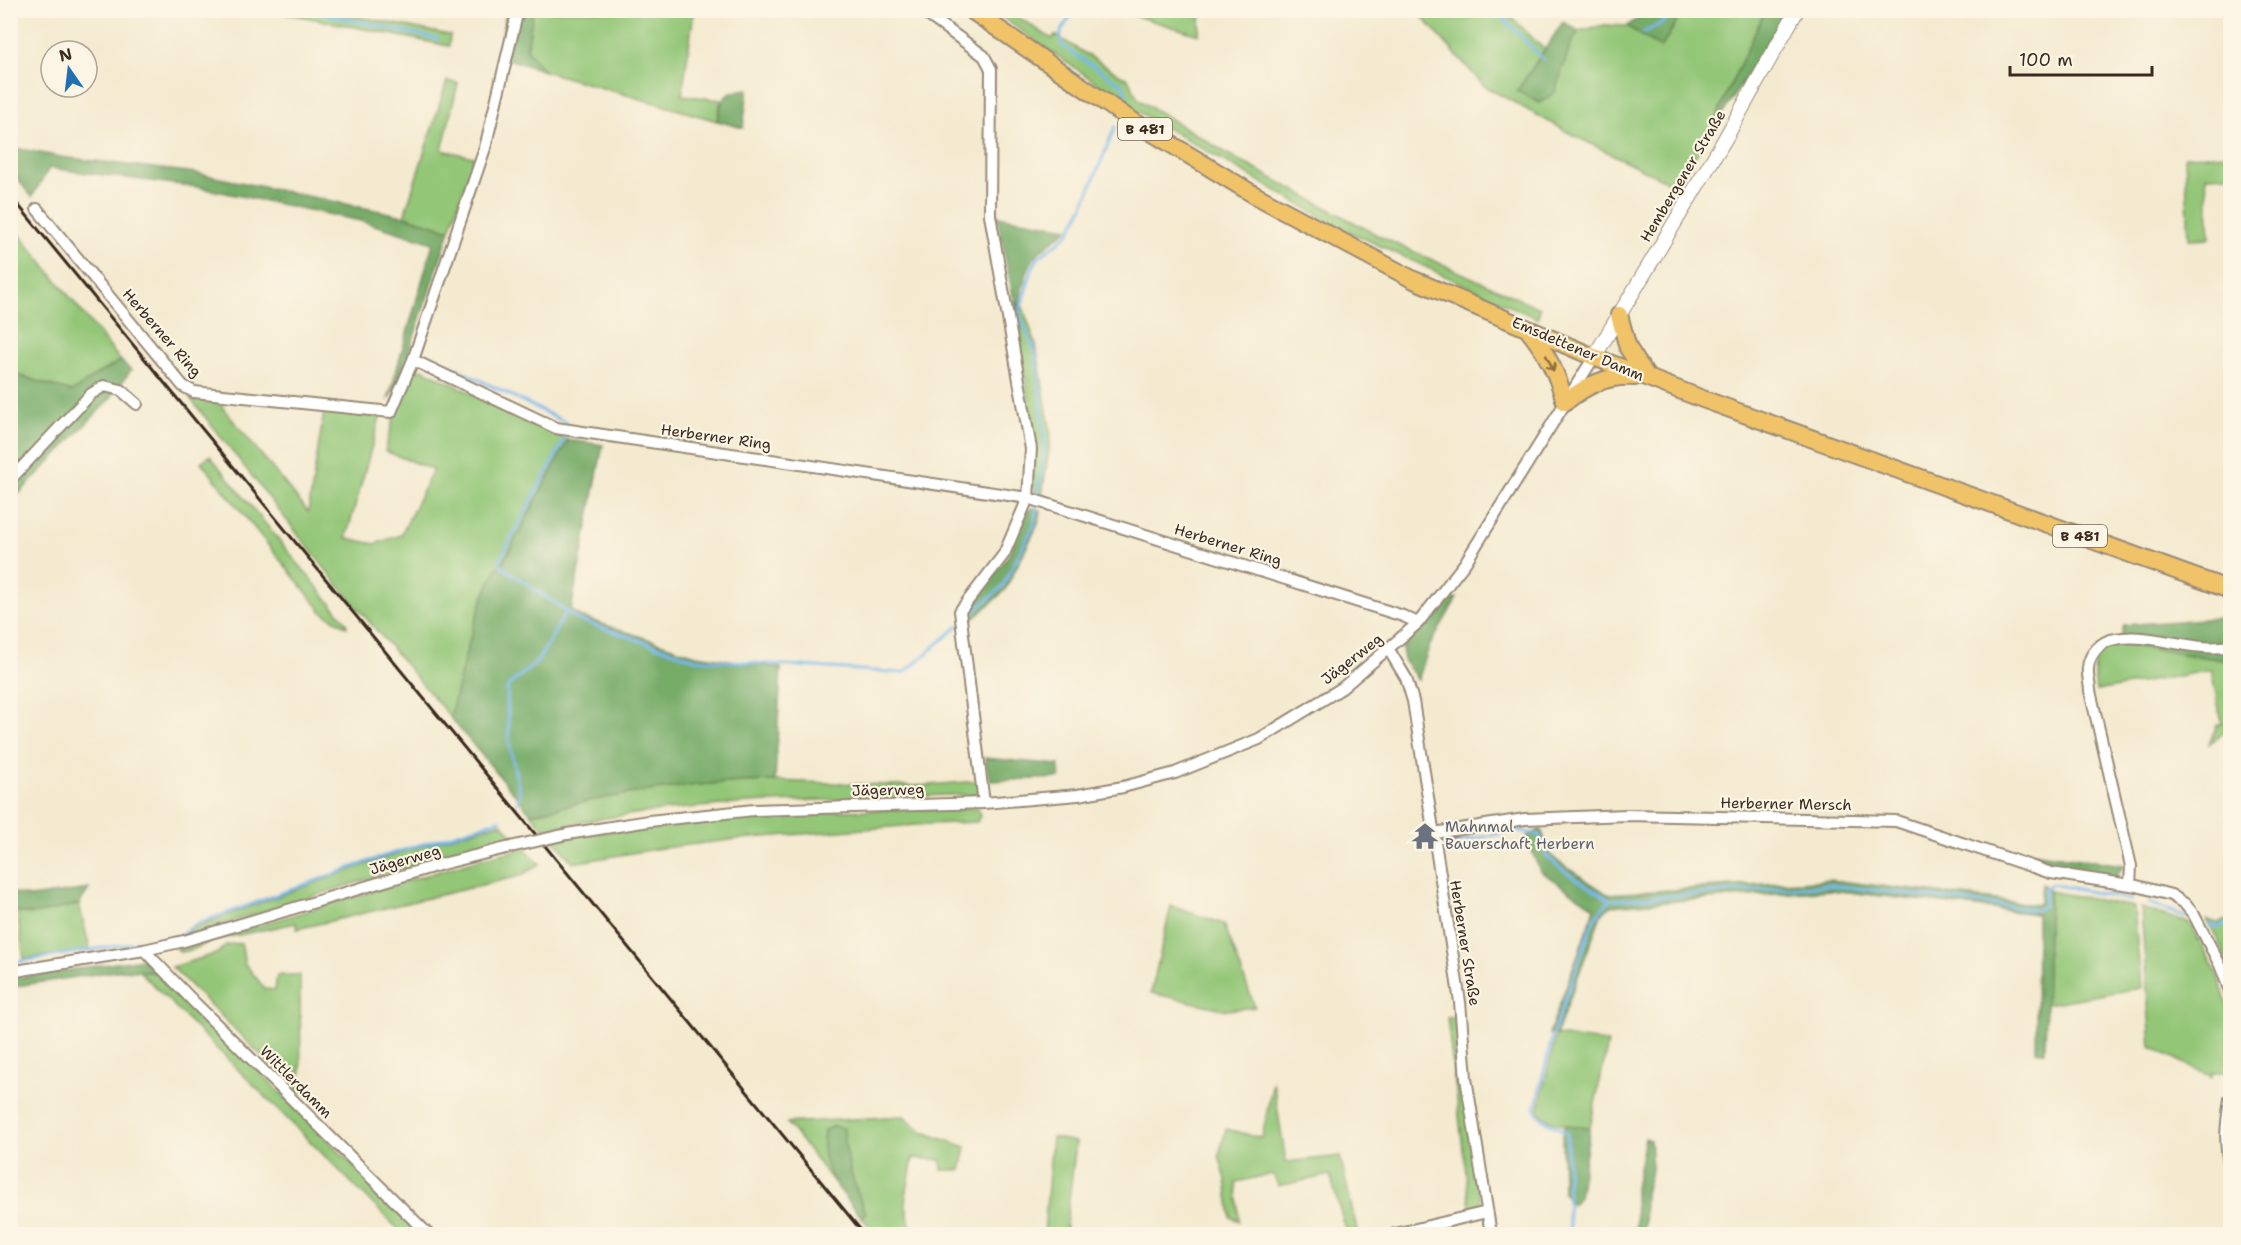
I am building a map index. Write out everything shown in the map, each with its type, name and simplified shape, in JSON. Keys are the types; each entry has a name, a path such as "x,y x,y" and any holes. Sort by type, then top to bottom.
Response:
{"main road":[{"name":"Emsdettener Damm","path":"972,10 1128,118 1253,194 1414,280 1647,378 2230,590"},
{"path":"1619,315 1628,348 1647,378"},
{"path":"1527,328 1544,349 1565,402 1581,389 1602,380 1620,376 1647,378"}],"street":[{"name":"Herberner Ring","path":"37,208 183,386 194,392 391,412 413,360 485,148 518,10"},
{"path":"921,10 984,56 991,69 990,215 1031,449 1028,498 1004,554 960,611 984,803"},
{"name":"Hembergener Straße","path":"1594,357 1725,139 1797,10"},
{"name":"Jägerweg","path":"10,972 144,950 224,930 442,864 567,834 649,820 743,811 984,803 1078,795 1123,787 1175,773 1214,758 1259,738 1301,715 1342,688 1418,623 1465,563 1594,357"},
{"name":"Herberner Ring","path":"413,360 556,428 1028,498 1403,616 1418,623"},
{"path":"10,480 91,394 104,386 121,390 137,404"},
{"path":"2130,885 2131,866 2091,691 2088,667 2092,655 2105,642 2115,639 2147,639 2210,648 2230,646"},
{"name":"Herberner Straße","path":"1389,650 1406,678 1413,701 1460,1002 1466,1078 1491,1234"},
{"name":"Herberner Mersch","path":"1434,833 1525,819 1627,815 1896,821 2051,873 2130,885 2171,895 2185,904 2205,935 2220,964 2230,991"},
{"name":"Wittlerdamm","path":"144,950 428,1234"},
{"path":"2230,1099 2225,1131 2230,1169"},
{"path":"1395,1234 1487,1212"}],"green space":[{"path":"275,11 332,11 450,35 449,46"},
{"path":"506,11 533,11 527,50 544,71 499,56"},
{"path":"533,11 694,11 682,95 721,100 717,121 544,71 527,50"},
{"path":"993,11 1009,11 1052,39 1055,35 1129,80 1139,100 1233,157 1381,237 1540,308 1538,319 1337,226 1137,111"},
{"path":"1119,11 1201,11 1199,35"},
{"path":"1417,11 1505,11 1545,50 1517,91 1555,91 1571,43 1579,31 1604,25 1627,26 1661,48 1683,11 1765,11 1720,108 1715,126 1676,186 1575,136 1484,86"},
{"path":"1649,11 1683,11 1661,48 1627,26"},
{"path":"1765,11 1787,11 1715,126 1720,108"},
{"path":"1563,22 1579,31 1571,43 1555,92 1540,103 1517,91"},
{"path":"447,81 458,83 442,150 474,157 450,230 404,216"},
{"path":"748,89 743,128 717,121 725,98 733,92"},
{"path":"10,147 61,157 196,173 404,216 450,230 399,381 388,400 433,243 361,221 197,187 49,168 32,197 11,171"},
{"path":"2230,154 2230,175 2206,176 2210,238 2189,239 2185,156"},
{"path":"997,216 1068,228 1033,259 1025,276 1016,311"},
{"path":"10,222 121,361 97,374 72,392 11,373"},
{"path":"1021,302 1036,345 1051,435 1042,496 1036,496 1030,481 1035,449 1016,311"},
{"path":"121,361 131,370 109,400 11,502 11,373 72,392 97,374"},
{"path":"422,369 568,440 486,590 471,634 450,717 334,580 190,398 219,403 308,512 324,412 380,417 346,538 375,544 401,535 433,470 385,451 395,413 413,372"},
{"path":"568,440 603,445 571,610 581,617 696,655 781,668 775,781 652,790 531,814 450,717 471,634 486,590"},
{"path":"210,456 346,622 347,627 323,613 201,462"},
{"path":"1032,508 1041,511 1038,524 1005,590 966,626 968,610 1008,556 1027,511"},
{"path":"1457,598 1429,647 1418,680 1404,660 1402,648 1446,601"},
{"path":"2230,617 2230,658 2223,660 2119,644 2124,625"},
{"path":"2119,644 2223,660 2230,658 2230,728 2209,744 2217,725 2222,724 2211,670 2096,691 2094,674 2096,660 2103,650"},
{"path":"985,758 1059,765 1060,778 990,781"},
{"path":"775,781 917,786 979,781 979,790 976,794 969,796 937,795 894,799 713,806 628,815 544,829 531,814 652,790"},
{"path":"978,809 980,816 977,822 739,839 662,848 573,863 554,840 721,817"},
{"path":"502,823 514,837 391,872 178,938 195,927 347,871 424,845"},
{"path":"1541,829 1549,852 1557,861 1607,894 1831,880 2036,905 2040,903 2042,883 2049,891 2045,1051 2036,1051 2037,914 1831,890 1610,906 1601,915 1556,1035 1549,1034 1595,908 1540,871 1526,837"},
{"path":"525,848 540,864 520,876 297,929 296,923 215,940 192,950 180,952 176,948 483,858"},
{"path":"2024,851 2124,865 2116,876 2106,877 2044,863"},
{"path":"89,889 79,904 36,913 11,909 11,892 30,897"},
{"path":"2049,891 2134,907 2141,988 2046,1004"},
{"path":"79,904 90,950 24,959 17,912 35,913"},
{"path":"1171,906 1224,924 1255,1007 1227,1010 1151,993"},
{"path":"2141,908 2189,923 2212,964 2225,996 2228,1015 2225,1072 2212,1072 2212,1077 2151,1047"},
{"path":"2230,919 2230,969 2207,920 2218,923"},
{"path":"241,943 245,964 265,989 275,990 277,975 300,975 301,1095 172,967 218,953 226,945"},
{"path":"142,959 162,973 122,970 11,987 10,979"},
{"path":"139,971 162,973 421,1234 403,1234"},
{"path":"1454,1017 1481,1203 1470,1207 1447,1018"},
{"path":"1556,1035 1608,1043 1590,1127 1555,1122 1538,1110"},
{"path":"1273,1081 1286,1162 1340,1156 1358,1234 1347,1234 1330,1175 1278,1186 1273,1174 1236,1182 1239,1221 1231,1217 1226,1180 1219,1155 1226,1129 1262,1138"},
{"path":"904,1116 923,1132 966,1147 961,1170 942,1170 941,1160 913,1158 905,1201 912,1234 876,1234 862,1218 866,1213 850,1171 843,1128 824,1130 824,1155 831,1175 840,1190 787,1123"},
{"path":"1565,1125 1590,1127 1579,1197 1572,1205 1563,1192 1562,1134"},
{"path":"834,1126 844,1128 850,1171 866,1213 862,1218 837,1186 824,1159 824,1130"},
{"path":"1052,1137 1076,1142 1065,1234 1044,1234"},
{"path":"1645,1138 1650,1140 1652,1168 1645,1193 1644,1234 1636,1234 1635,1188"}],"waterway":[{"path":"306,10 438,39"},
{"path":"1495,10 1543,59"},
{"path":"1643,33 1664,22 1675,10"},
{"path":"1070,18 1061,32 1063,47 1123,85 1126,97"},
{"path":"967,618 1002,587 1034,525 1045,442 1036,354 1019,313 1032,269 1038,258 1070,231 1081,211 1115,127"},
{"path":"425,353 567,423"},
{"path":"564,440 500,559 500,564 579,620 695,659 904,673 958,626"},
{"path":"517,803 520,795 509,742 507,690 509,685 537,662 566,612"},
{"path":"10,963 178,936 196,924 378,858 500,820"},
{"path":"1448,853 1453,843 1517,830 1539,835 1547,856 1561,869 1610,900 1831,885 2036,910 2044,905 2045,889 2051,884 2131,900"},
{"path":"1571,1234 1568,1215 1567,1134 1545,1121 1535,1109 1553,1034 1594,918 1610,900"},
{"path":"2149,903 2185,917"},
{"path":"2210,925 2218,927 2230,923"}],"railway":[{"path":"10,195 864,1234"}],"place":[{"name":"Mahnmal Bauerschaft Herbern","path":"1425,836"}]}
